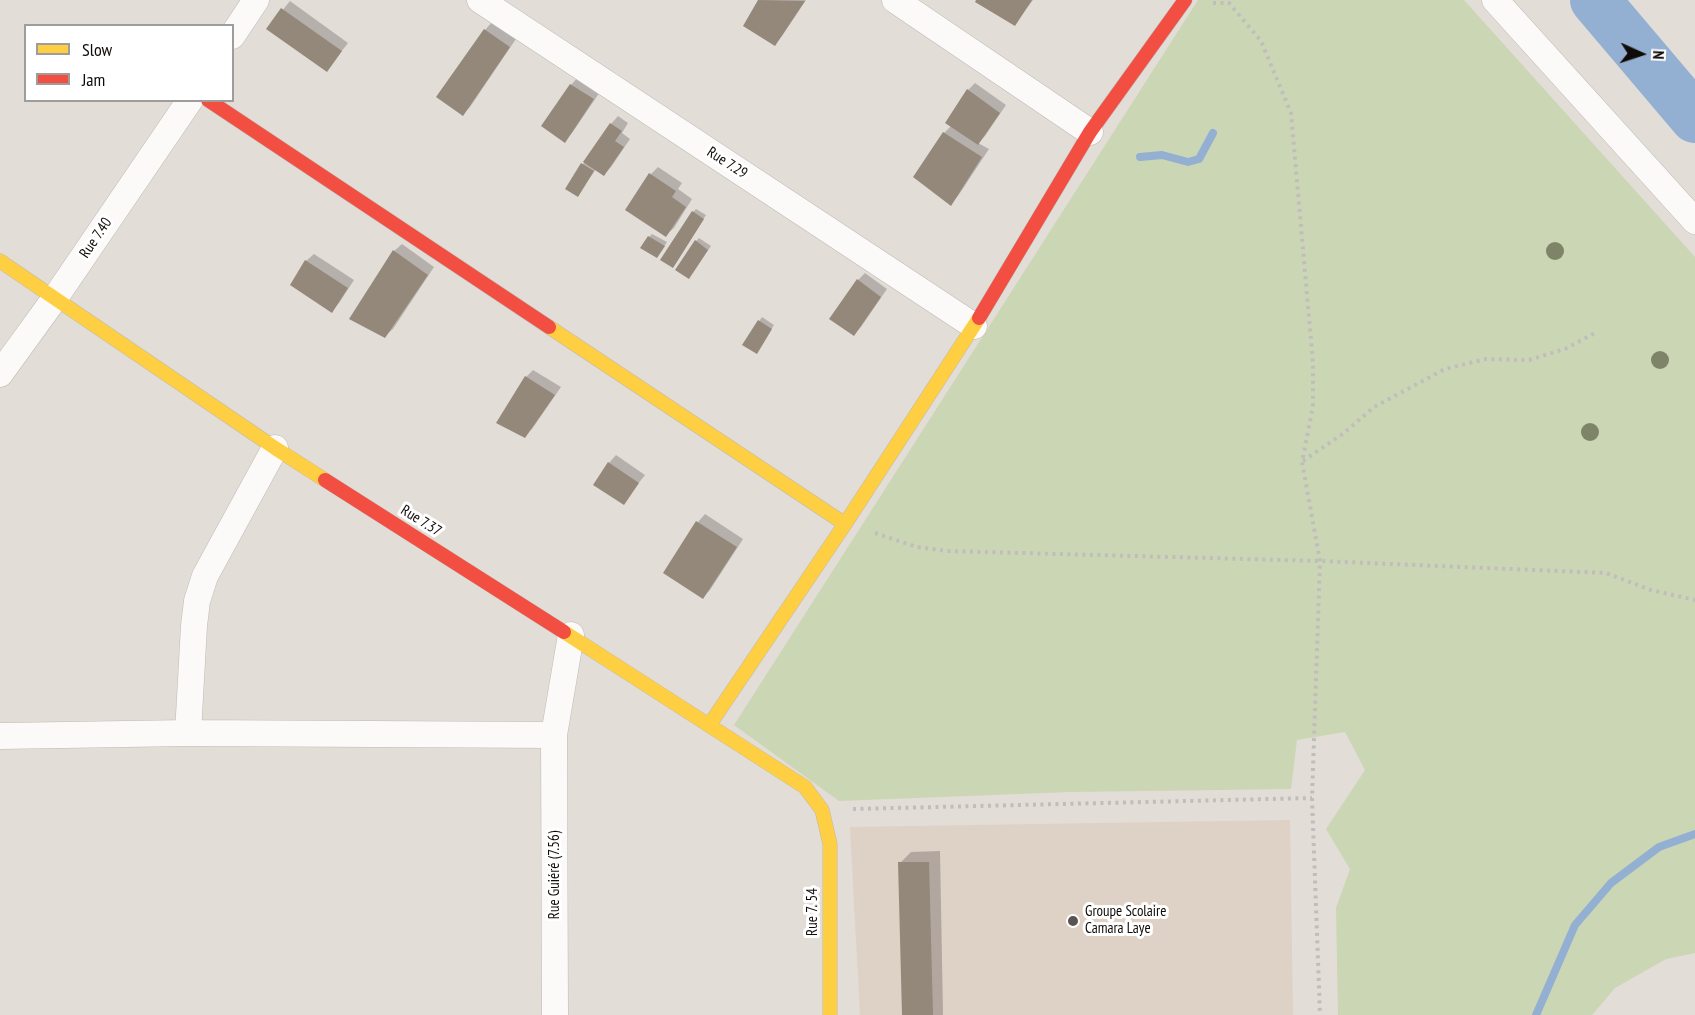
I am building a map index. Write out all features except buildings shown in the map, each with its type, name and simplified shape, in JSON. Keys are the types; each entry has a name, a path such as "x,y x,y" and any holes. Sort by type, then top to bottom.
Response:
{"street":[{"path":"234,33 256,0"},
{"name":"Rue 7.29","path":"480,0 975,326"},
{"path":"895,0 1090,132"},
{"path":"1495,0 1695,221"},
{"path":"710,724 975,326 1090,132 1184,1"},
{"name":"Rue 7.40","path":"0,374 55,298 189,102"},
{"path":"211,102 845,524"},
{"name":"Rue 7.37","path":"0,261 275,448 571,635 805,787 822,810"},
{"path":"188,733 197,601 206,576 275,448"},
{"name":"Rue Guiéré (7.56)","path":"555,1015 554,735 571,635"},
{"path":"0,736 188,733 554,735"},
{"name":"Rue 7. 54","path":"822,810 830,844 830,1015"}],"path":[{"path":"1184,1 1229,3 1261,41 1292,113 1313,363 1313,406 1302,462 1320,561 1312,798 1320,1015"},
{"path":"1302,462 1344,433 1374,407 1444,369 1486,359 1529,360 1564,349 1594,333"},
{"path":"845,524 917,547 947,551 1320,561 1605,573 1651,590 1695,600"},
{"path":"822,810 1312,798"}],"shaded area":[{"name":"Groupe Scolaire Camara Laye","path":"1290,820 1293,1015 860,1015 850,827"}],"green space":[{"path":"1198,0 1464,0 1695,257 1695,953 1666,959 1615,988 1592,1015 1338,1015 1336,908 1350,869 1326,829 1365,770 1345,732 1297,740 1291,789 1070,792 839,801 734,725"}],"waterway":[{"path":"1595,0 1695,118"},
{"path":"1140,157 1162,155 1188,162 1199,159 1213,133"},
{"path":"1536,1015 1575,925 1611,883 1659,847 1695,834"}],"traffic: slow":[{"path":"0,261 325,480"},
{"path":"710,724 845,524 979,318"},
{"path":"549,327 845,524"},
{"path":"564,632 805,787 822,810 830,844 830,1015"}],"traffic: jam":[{"path":"979,318 1090,132 1185,0"},
{"path":"211,102 549,327"},
{"path":"325,480 564,632"}],"place":[{"name":"Groupe Scolaire Camara Laye","path":"1073,921"}]}
